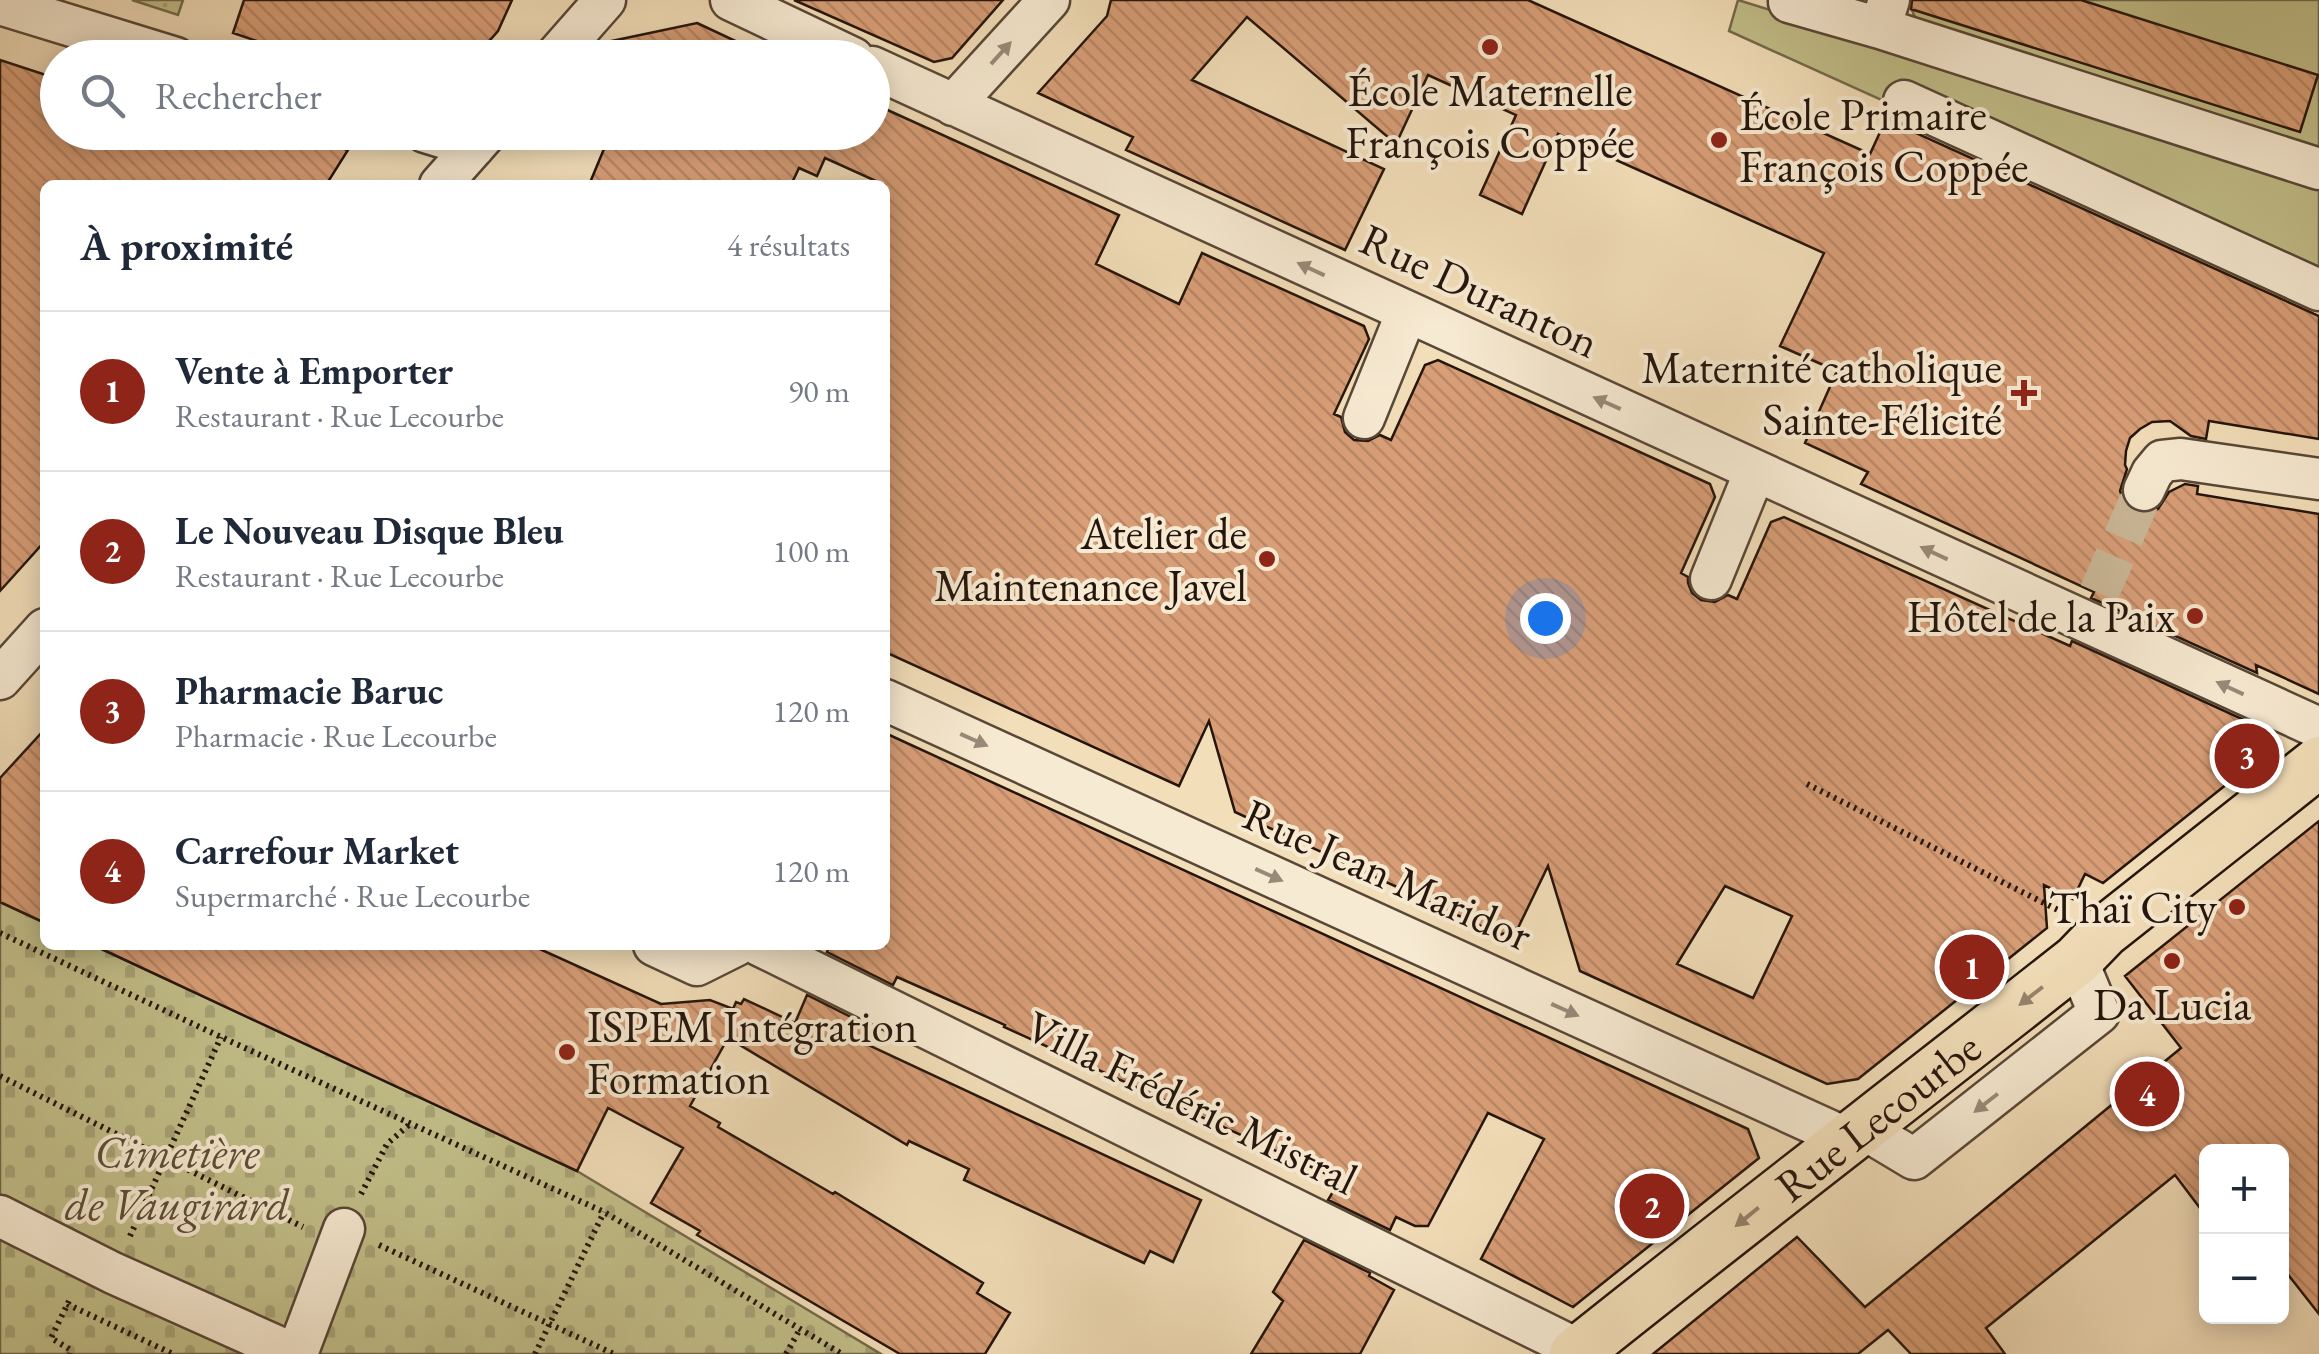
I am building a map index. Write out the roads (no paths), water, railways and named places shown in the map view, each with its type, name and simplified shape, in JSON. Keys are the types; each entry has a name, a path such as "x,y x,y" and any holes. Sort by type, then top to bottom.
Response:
{"main road":[{"name":"Rue Lecourbe","path":"1580,1353 2319,762"}],"street":[{"path":"570,40 605,0"},
{"path":"731,0 815,40"},
{"path":"953,105 1049,0"},
{"path":"1790,0 1885,14 2319,169"},
{"path":"0,4 117,40"},
{"name":"Rue Duranton","path":"890,75 1755,471 2092,607 2319,728"},
{"path":"1904,101 2319,290"},
{"path":"444,180 471,150"},
{"path":"1364,418 1407,312"},
{"path":"2144,490 2162,462 2180,459 2319,479"},
{"path":"1711,578 1755,471"},
{"path":"0,680 40,638"},
{"name":"Rue Jean Maridor","path":"890,702 1857,1134"},
{"path":"665,950 698,965 728,950"},
{"name":"Villa Frédéric Mistral","path":"769,950 1580,1353"},
{"path":"0,1216 295,1354 341,1237"}],"tunnel":[{"path":"2099,593 2144,490"}],"place":[{"name":"École Maternelle François Coppée","path":"1490,47"},
{"name":"École Primaire François Coppée","path":"1719,140"},
{"name":"Maternité catholique Sainte-Félicité","path":"2024,393"},
{"name":"Atelier de Maintenance Javel","path":"1267,559"},
{"name":"Hôtel de la Paix","path":"2195,616"},
{"name":"Pharmacie Baruc","path":"2247,756"},
{"name":"Thaï City","path":"2237,907"},
{"name":"Da Lucia","path":"2172,961"},
{"name":"Vente à Emporter","path":"1972,967"},
{"name":"ISPEM Intégration Formation","path":"567,1052"},
{"name":"Carrefour Market","path":"2147,1094"},
{"name":"Le Nouveau Disque Bleu","path":"1652,1206"}],"park label":[{"name":"Cimetière de Vaugirard","path":"177,1178"}]}
